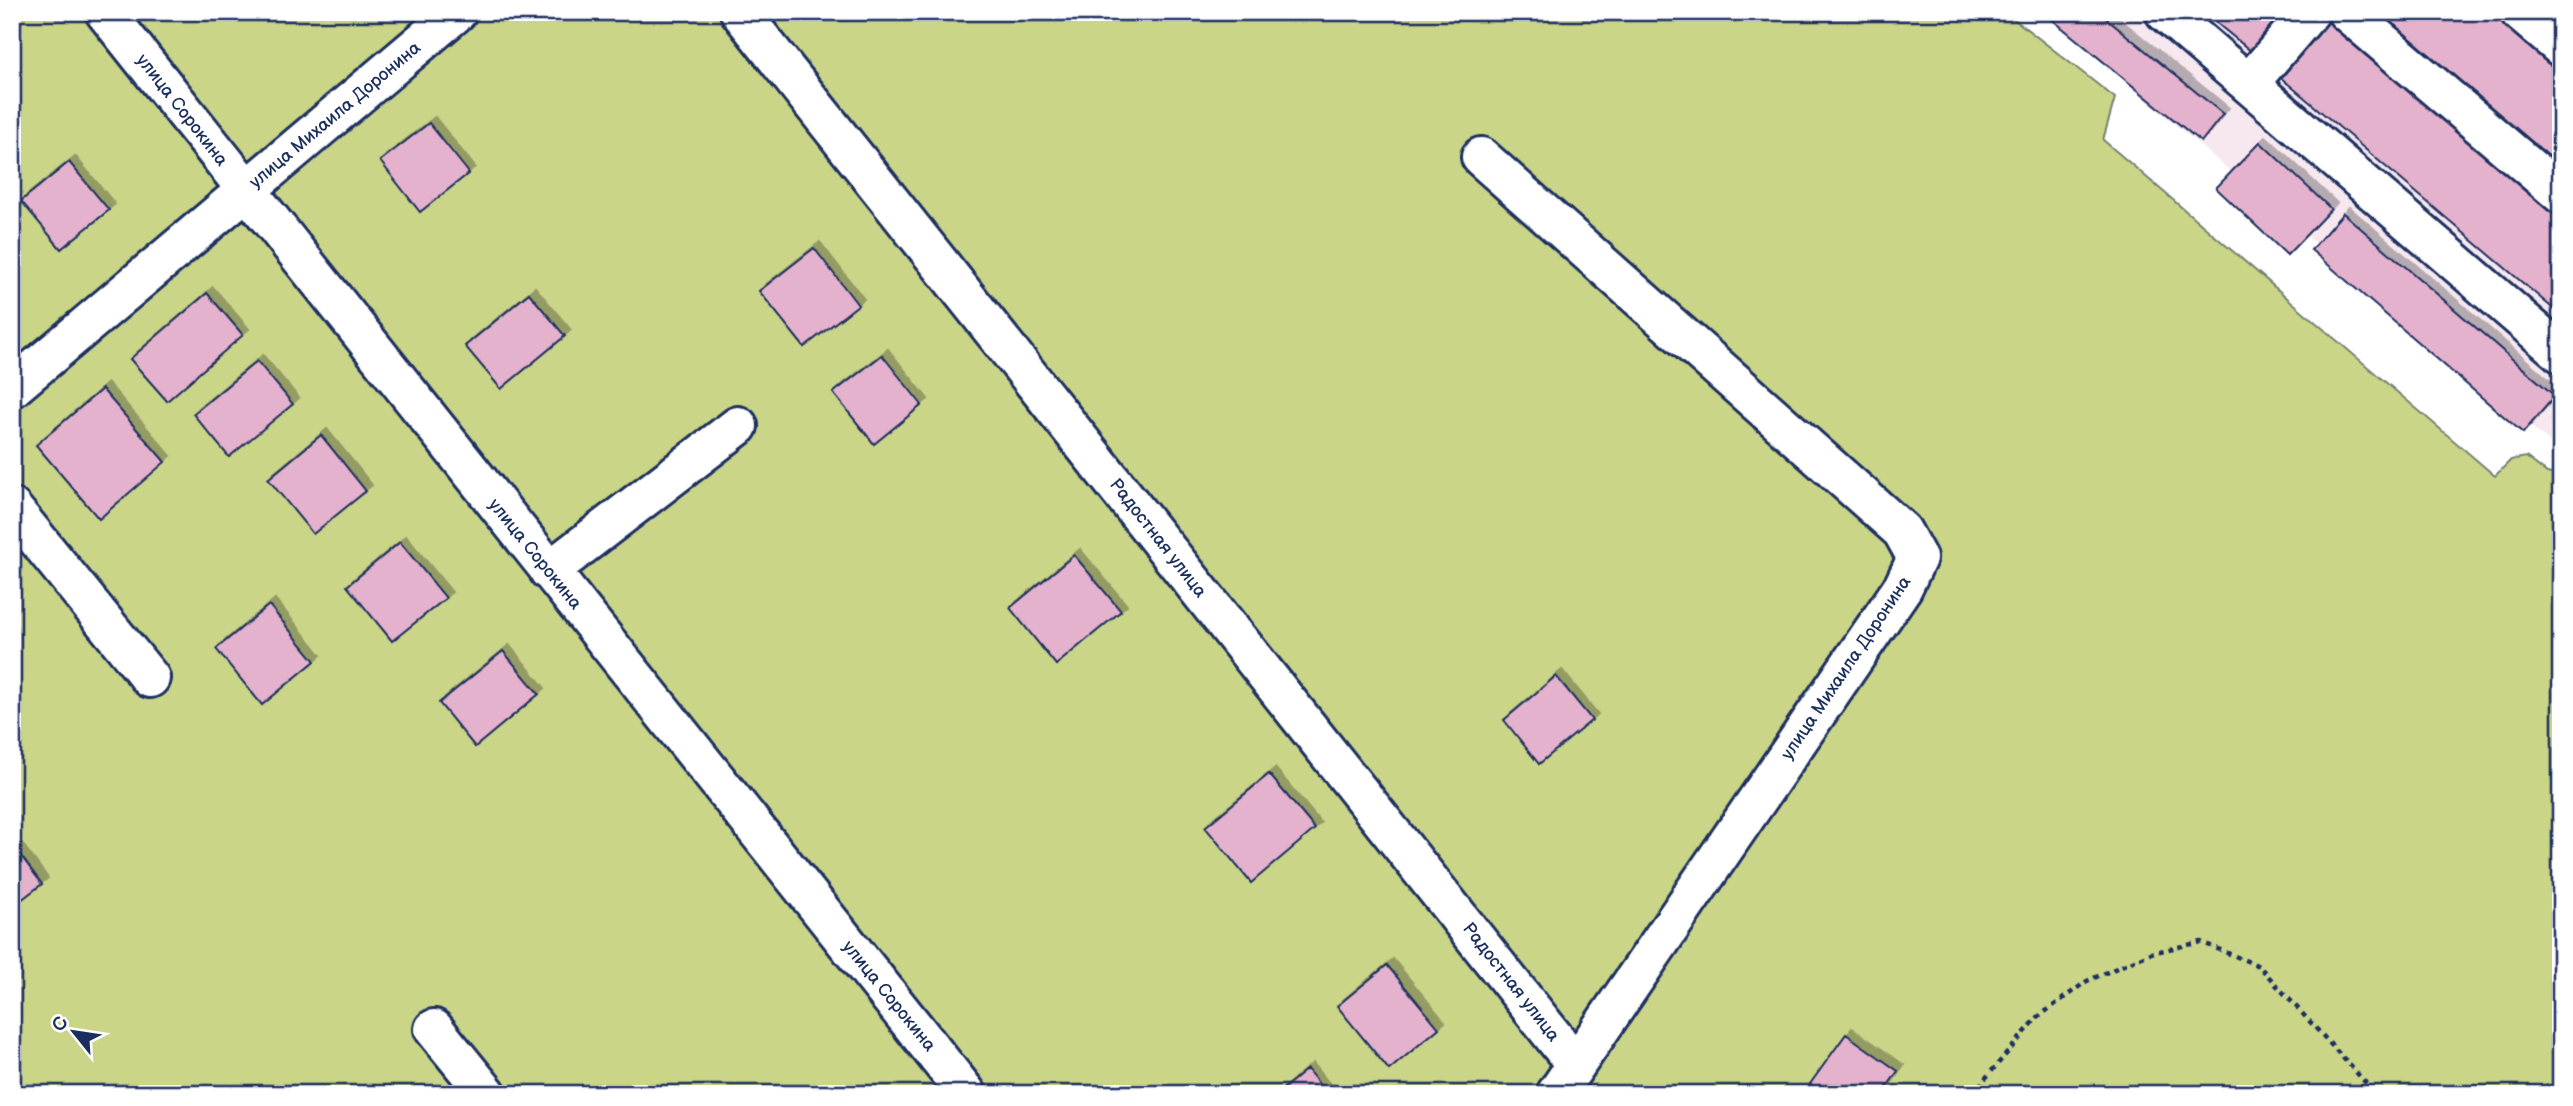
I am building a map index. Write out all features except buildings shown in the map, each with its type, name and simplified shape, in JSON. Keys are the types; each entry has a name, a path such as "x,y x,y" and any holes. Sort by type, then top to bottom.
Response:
{"street":[{"name":"улица Сорокина","path":"105,12 244,190 967,1094"},
{"name":"улица Михаила Доронина","path":"12,387 457,12"},
{"name":"Радостная улица","path":"740,12 1566,1079"},
{"path":"2165,12 2250,82 2561,352"},
{"path":"2250,82 2310,12"},
{"path":"2347,12 2561,194"},
{"path":"2520,12 2561,47"},
{"name":"улица Михаила Доронина","path":"1481,158 1902,531 1917,558 1903,587 1566,1079"},
{"path":"549,571 738,426"},
{"path":"12,508 150,678"},
{"path":"434,1030 487,1094"}],"path":[{"path":"1972,1094 2038,1017 2087,981 2151,953 2200,942 2259,966 2376,1094"}],"shaded area":[{"path":"2043,12 2561,12 2561,452"}],"green space":[{"path":"12,12 2005,12 2115,98 2103,140 2495,476 2511,460 2526,457 2547,473 2561,476 2561,1094 12,1094"}]}
